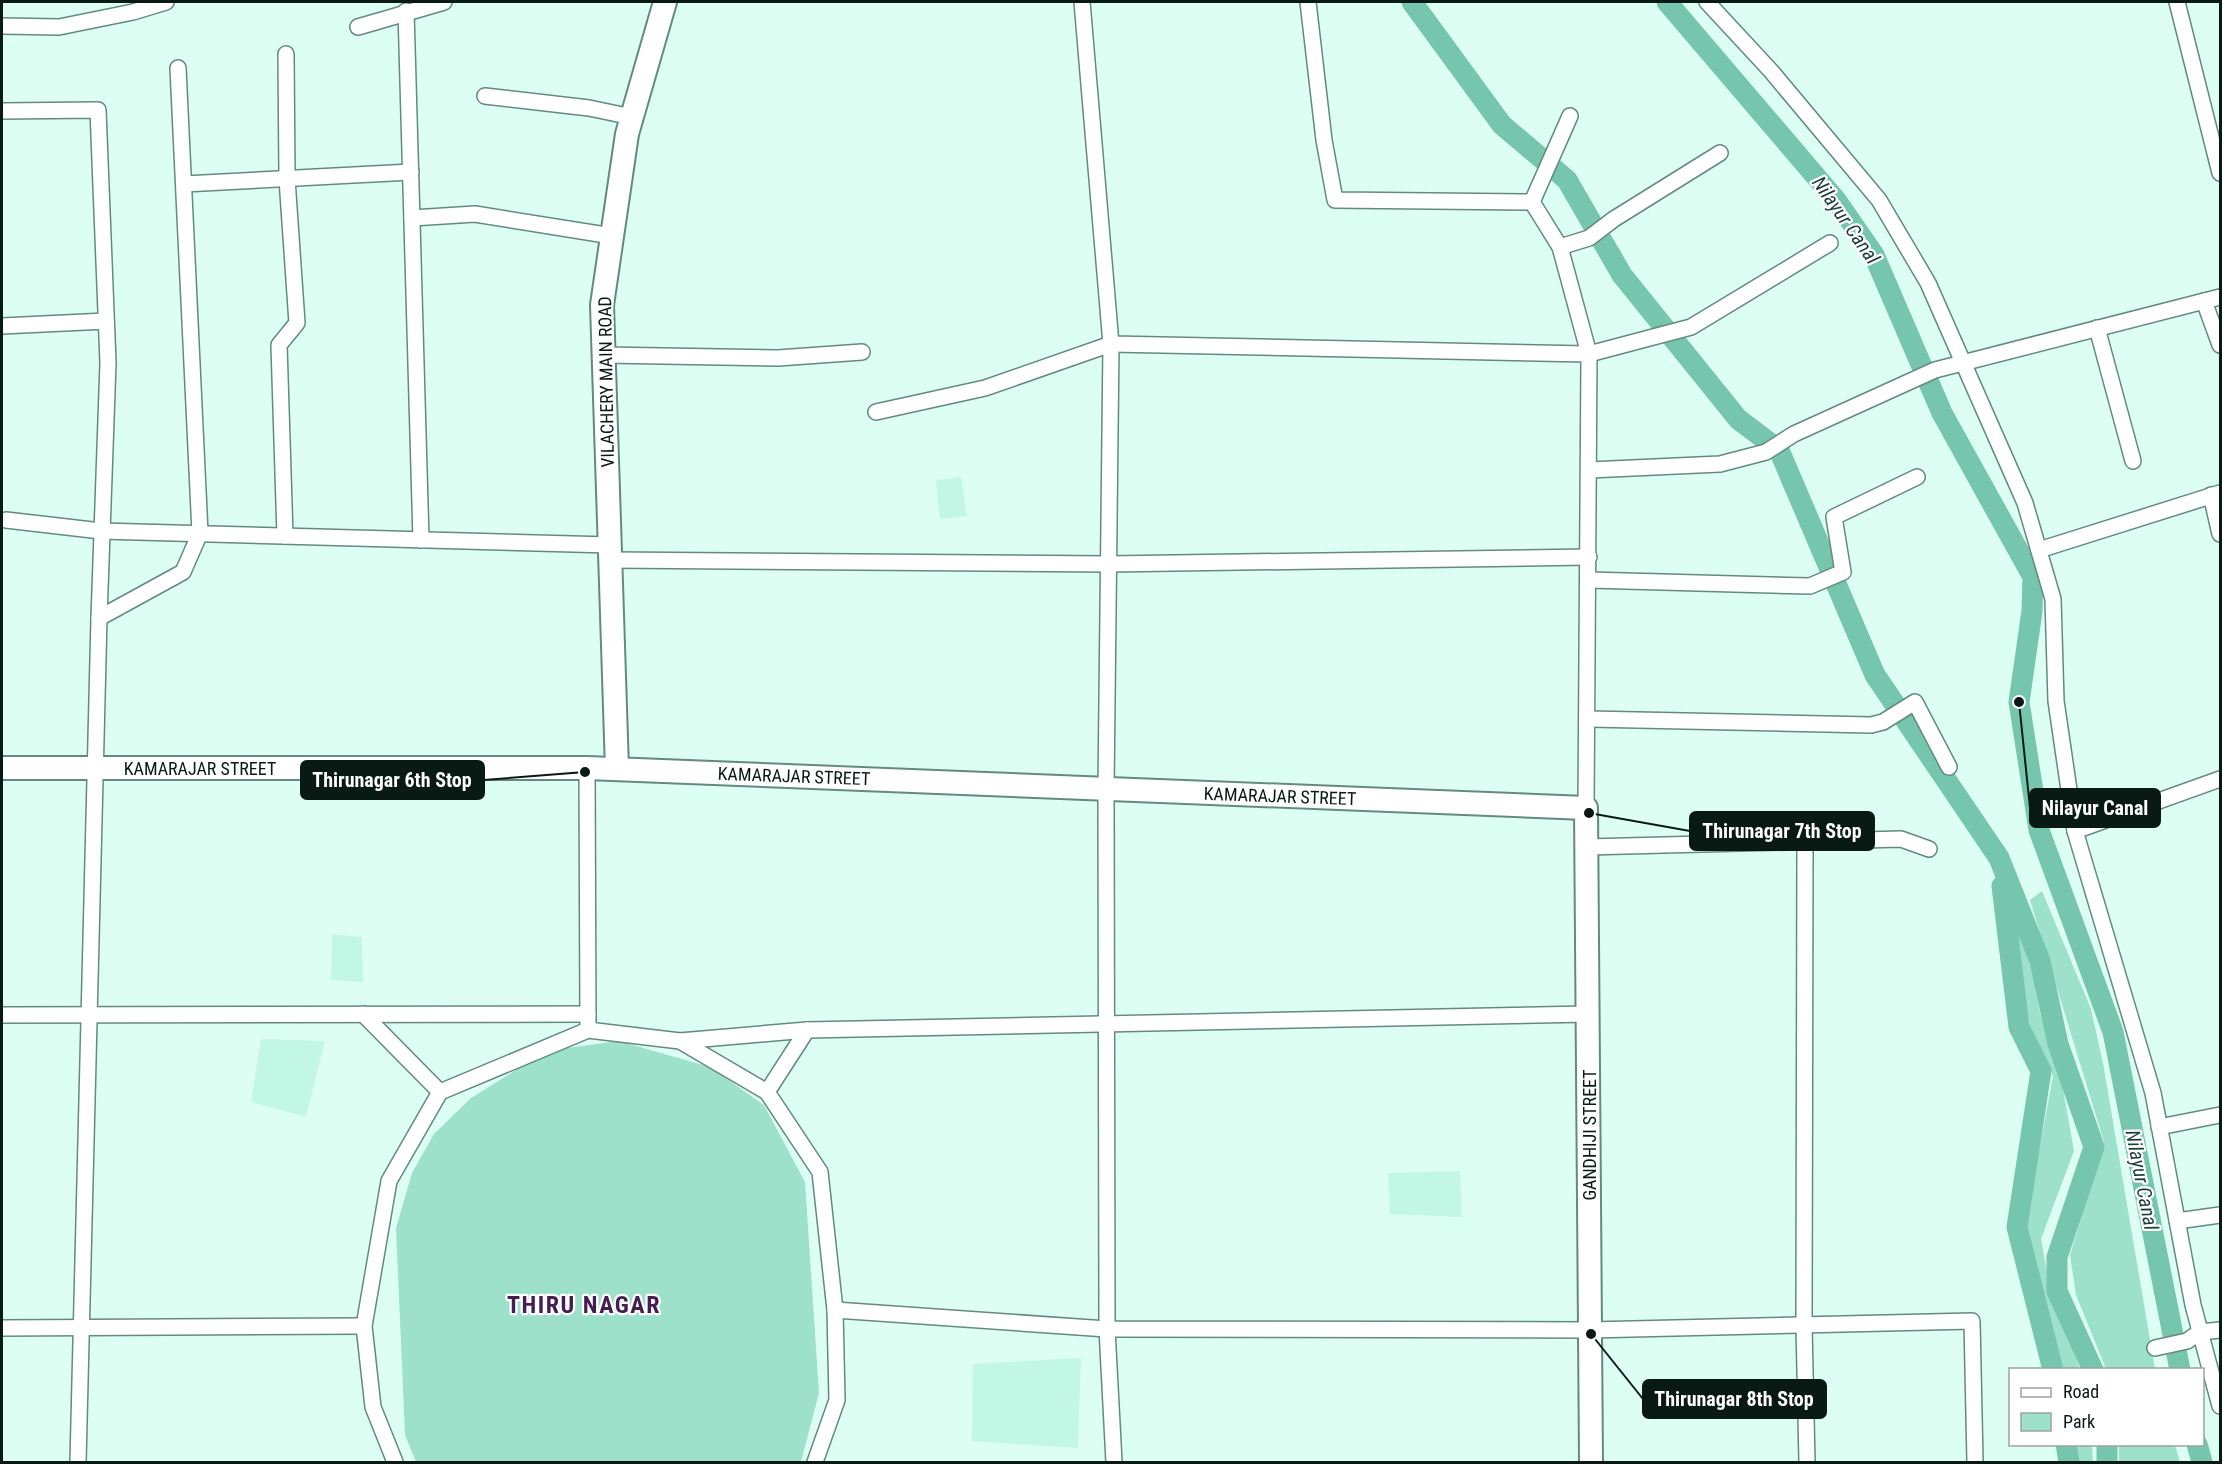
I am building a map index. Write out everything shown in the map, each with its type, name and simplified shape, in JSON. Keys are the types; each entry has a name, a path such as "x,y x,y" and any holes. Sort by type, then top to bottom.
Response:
{"main road":[{"name":"VILACHERY MAIN ROAD","path":"617,769 602,305 627,134 665,2"},
{"name":"KAMARAJAR STREET","path":"2,768 587,768 1586,808"},
{"name":"GANDHIJI STREET","path":"1586,808 1591,1462"}],"street":[{"path":"2,26 59,27 133,12 166,2"},
{"path":"358,27 406,11 444,2"},
{"path":"1082,2 1111,344 1106,789 1107,1329 1114,1462"},
{"path":"1308,2 1324,140 1335,200 1532,202"},
{"path":"1707,2 1771,71 1879,200 1928,283 2025,503 2053,599 2056,701 2075,831 2153,1094 2200,1332 2220,1406"},
{"path":"2177,2 2220,173"},
{"path":"406,11 421,540"},
{"path":"285,536 279,345 297,323 286,179 286,54"},
{"path":"99,618 183,572 200,533 178,69"},
{"path":"485,96 589,108 632,117"},
{"path":"2,111 98,110 108,363 101,531 78,1462"},
{"path":"1532,202 1570,116"},
{"path":"1560,247 1589,238 1614,219 1720,153"},
{"path":"184,184 411,172"},
{"path":"1532,202 1560,247 1588,354 1589,719 1586,808"},
{"path":"412,218 475,214 612,236"},
{"path":"876,412 985,388 1111,344 1588,354 1653,339 1691,327 1830,243"},
{"path":"1589,470 1720,464 1767,452 1794,434 1935,370 2220,297"},
{"path":"2204,302 2220,345"},
{"path":"2,326 106,321"},
{"path":"2097,328 2133,461"},
{"path":"604,355 778,358 862,352"},
{"path":"1588,580 1810,586 1844,572 1834,517 1917,477"},
{"path":"2039,550 2216,494 2220,534"},
{"path":"6,520 101,531 421,540 610,552 1109,564 1589,557"},
{"path":"1589,719 1871,725 1883,722 1915,702 1949,767"},
{"path":"587,768 588,1030"},
{"path":"2075,831 2220,779"},
{"path":"1587,847 1901,839 1929,849"},
{"path":"1805,842 1804,1326 1807,1462"},
{"path":"363,1014 440,1092"},
{"path":"2,1015 588,1014"},
{"path":"394,1462 373,1407 364,1326 389,1181 440,1092 588,1030 680,1041 807,1030 1107,1022 1588,1014"},
{"path":"767,1092 807,1030"},
{"path":"680,1041 767,1092 820,1172 835,1310 837,1400 815,1462"},
{"path":"2159,1128 2220,1115"},
{"path":"2177,1221 2220,1215"},
{"path":"835,1310 1107,1329 1590,1330 1972,1321 1976,1462"},
{"path":"2,1328 364,1326"},
{"path":"2155,1348 2187,1341 2200,1332 2220,1330"}],"shaded area":[{"path":"961,477 967,516 940,519 936,480"},
{"path":"332,934 362,937 363,982 331,980"},
{"path":"261,1039 325,1041 306,1117 251,1102"},
{"path":"1460,1171 1462,1217 1390,1214 1388,1173"},
{"path":"1081,1358 1078,1448 972,1441 973,1364"}],"green space":[{"path":"2042,891 2091,1009 2103,1063 2155,1368 2106,1368 2076,1295 2070,1255 2104,1142 2030,900"},
{"path":"2018,924 2027,939 2040,1013 2060,1072 2074,1151 2041,1239 2048,1278 2080,1368 2063,1368 2025,1226 2053,1076 2030,1026 2012,935"},
{"path":"619,1041 710,1067 764,1105 805,1182 819,1393 801,1462 416,1462 405,1435 396,1228 412,1173 434,1134 471,1098 519,1068 567,1048"},
{"path":"2074,1446 2092,1446 2093,1462 2077,1462"},
{"path":"2119,1446 2175,1446 2180,1462 2119,1462"}],"waterway":[{"path":"1412,2 1502,125 1567,180 1622,275 1738,419 1779,450 1875,675 1999,858 2040,961 2058,1044 2094,1147 2057,1257 2057,1291 2092,1368"},
{"name":"Nilayur Canal","path":"1667,2 1836,200 1874,255 1942,413 2033,577 2032,611 2019,702 2039,830 2113,1032 2180,1368"},
{"path":"2002,886 2019,1027 2041,1071 2017,1227 2052,1368"},
{"path":"2066,1446 2069,1462"},
{"path":"2107,1446 2107,1462"},
{"name":"Nilayur Canal","path":"2198,1446 2202,1462"}],"place":[{"name":"Nilayur Canal","path":"2019,702"},
{"name":"Thirunagar 6th Stop","path":"585,772"},
{"name":"Thirunagar 7th Stop","path":"1589,813"},
{"name":"Thirunagar 8th Stop","path":"1591,1334"}],"district":[{"name":"THIRU NAGAR","path":"584,1305"}]}
